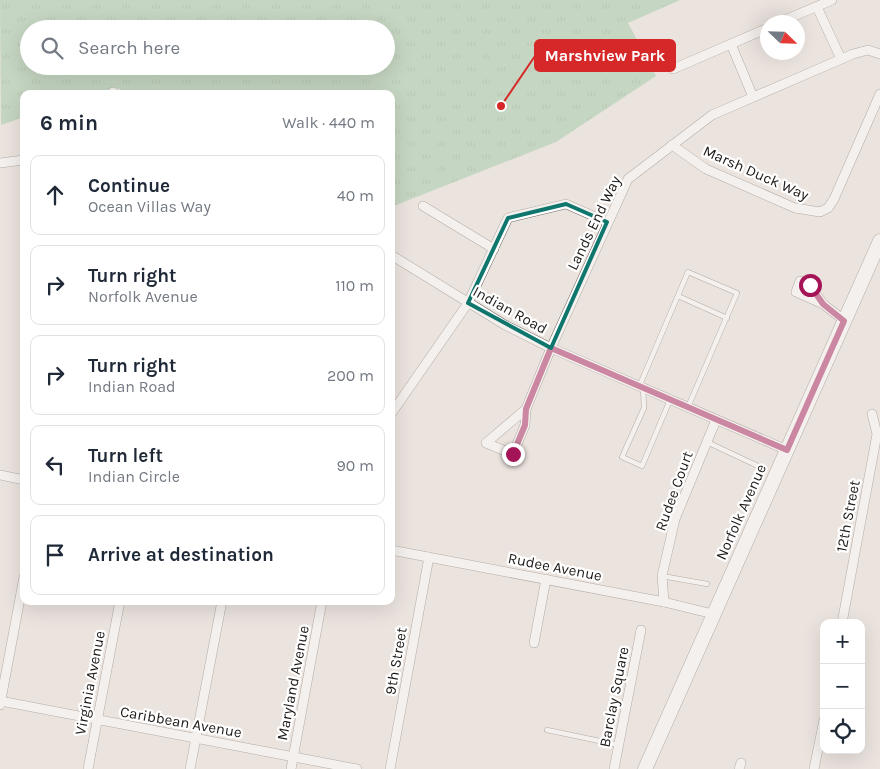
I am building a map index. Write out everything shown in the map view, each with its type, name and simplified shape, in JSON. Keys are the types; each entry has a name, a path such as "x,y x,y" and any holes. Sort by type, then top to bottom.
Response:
{"main road":[{"name":"Norfolk Avenue","path":"645,769 880,241"}],"street":[{"path":"797,15 832,0"},
{"path":"816,7 840,59"},
{"path":"673,69 760,31"},
{"path":"731,44 753,97"},
{"name":"Lands End Way","path":"526,409 551,348 628,178 712,115 840,59 868,50 880,54"},
{"name":"Marsh Duck Way","path":"672,144 706,169 795,208 820,212 828,208 834,199 880,94"},
{"path":"4,162 20,160"},
{"path":"395,408 468,303 508,218 566,204 607,222"},
{"path":"423,206 494,249"},
{"name":"Indian Road","path":"395,257 505,325 551,348 787,450"},
{"path":"823,304 844,321"},
{"path":"526,409 525,425 513,454 486,443 520,415 526,409"},
{"name":"12th Street","path":"843,619 877,434 872,414"},
{"name":"Rudee Court","path":"664,602 662,576 675,518 716,420"},
{"path":"0,475 20,479"},
{"name":"Rudee Avenue","path":"395,551 664,602 714,614"},
{"name":"9th Street","path":"390,769 429,557"},
{"path":"534,643 546,579"},
{"path":"0,702 20,598"},
{"name":"Virginia Avenue","path":"88,769 119,605"},
{"path":"190,769 221,605"},
{"name":"Maryland Avenue","path":"291,769 321,605"},
{"name":"Barclay Square","path":"614,769 640,630"},
{"name":"Caribbean Avenue","path":"0,702 357,769"},
{"path":"814,769 820,740"}],"lane":[{"path":"670,400 642,466 622,457 644,408 641,387 688,272 737,293 687,408"},
{"path":"678,296 727,318"},
{"path":"707,442 760,467"},
{"path":"662,576 707,584"},
{"path":"547,730 619,745"}],"highlighted area":[{"path":"566,204 607,222 551,348 468,303 508,218"}],"green space":[{"path":"0,0 680,0 628,23 656,76 556,142 395,205 395,90 121,90 118,88 112,90 20,90 20,118 1,125"}],"place":[{"name":"Marshview Park","path":"501,106"}],"route":[{"path":"513,454 525,425 526,409 551,348 787,450 844,321 823,304 810,285"}]}
